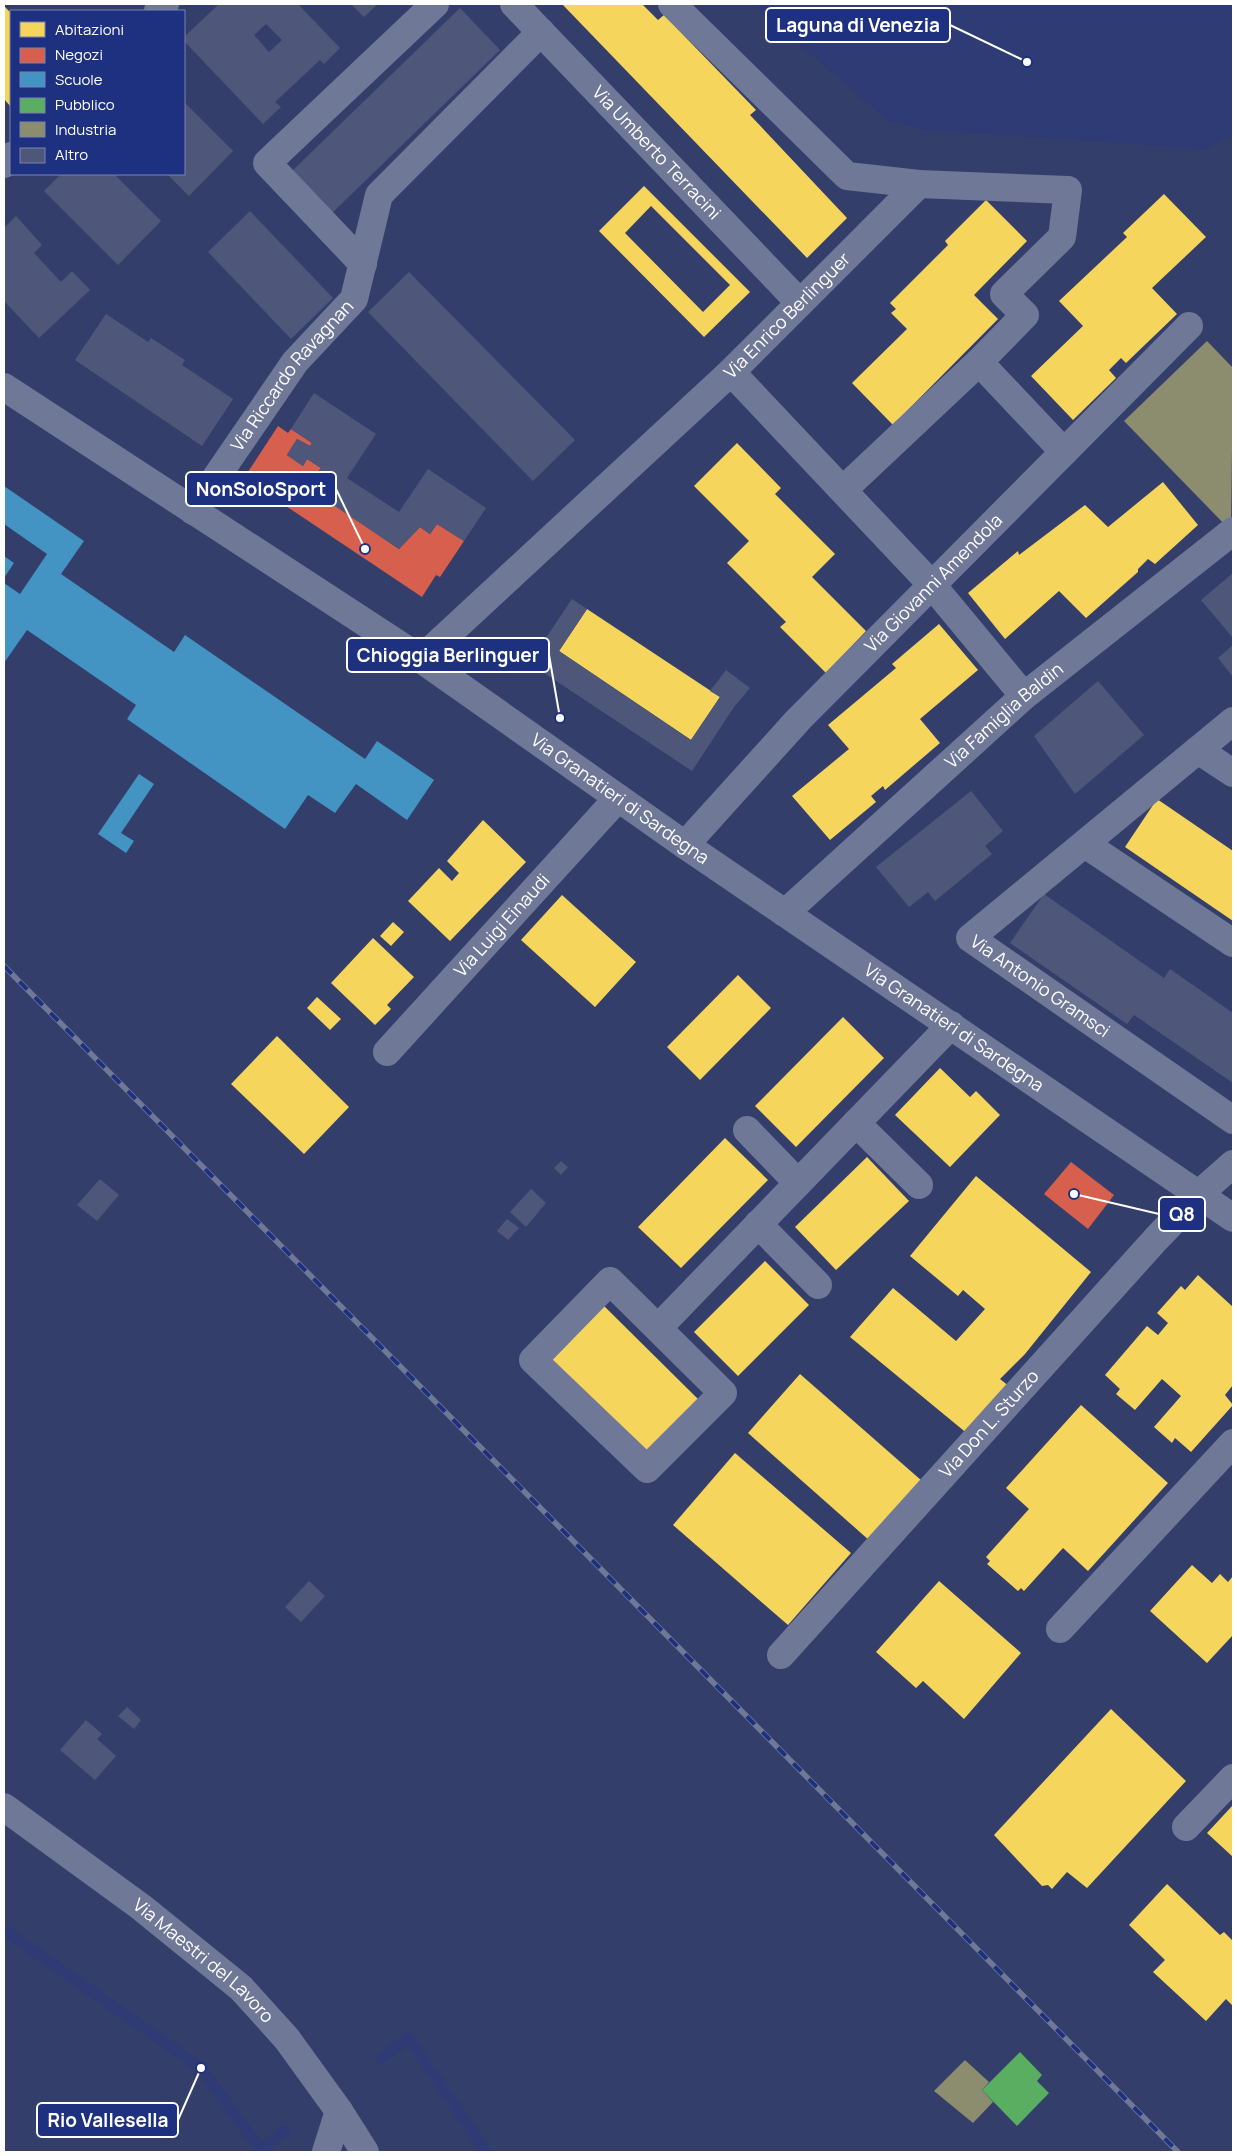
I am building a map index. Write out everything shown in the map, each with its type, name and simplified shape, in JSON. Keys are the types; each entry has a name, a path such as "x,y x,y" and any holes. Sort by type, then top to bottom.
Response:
{"street":[{"path":"362,264 267,164 435,4"},
{"name":"Via Umberto Terracini","path":"514,4 800,303"},
{"path":"672,4 847,176 919,184 1068,190 1062,237 1004,294 1025,314 979,362 843,490"},
{"name":"Via Riccardo Ravagnan","path":"193,511 295,362 354,299 379,195 541,32"},
{"name":"Via Enrico Berlinguer","path":"421,659 731,372 919,184"},
{"name":"Via Giovanni Amendola","path":"685,845 798,720 1189,326"},
{"path":"979,362 1064,452"},
{"path":"731,372 932,585 1024,696"},
{"name":"Via Granatieri di Sardegna","path":"4,387 421,659 685,845 1200,1193 1233,1218"},
{"name":"Via Famiglia Baldin","path":"785,913 1024,696 1233,531"},
{"name":"Via Antonio Gramsci","path":"1233,720 970,938 1233,1120"},
{"path":"1198,750 1233,773"},
{"name":"Via Luigi Einaudi","path":"387,1052 618,798"},
{"path":"1085,844 1233,943"},
{"path":"659,1327 951,1025"},
{"path":"856,1123 919,1185"},
{"path":"746,1130 798,1183"},
{"path":"1200,1193 1233,1164"},
{"name":"Via Don L. Sturzo","path":"781,1655 1156,1238 1200,1193"},
{"path":"758,1224 818,1285"},
{"path":"610,1280 659,1327 723,1392 647,1469 533,1360 610,1280"},
{"path":"1060,1629 1233,1443"},
{"path":"1186,1827 1233,1778"},
{"name":"Via Maestri del Lavoro","path":"4,1807 141,1907 241,1988 287,2039 339,2111 365,2152"},
{"path":"326,2152 339,2111"}],"water":[{"path":"752,4 1233,4 1233,137 1227,137 1206,149 927,130 889,121"}],"building: Abitazioni":[{"path":"562,4 642,4 658,20 664,15 756,110 750,115 847,218 807,258"},
{"path":"4,6 10,12 10,106 4,99"},
{"path":"644,186 750,292 704,337 599,231","holes":["651,206 730,285 703,312 625,233"]},
{"path":"1164,194 1206,237 1152,288 1177,314 1126,363 1121,358 1109,370 1116,378 1073,420 1031,376 1083,326 1059,301 1127,237 1123,233"},
{"path":"986,200 1027,241 974,295 998,319 893,425 852,383 907,329 891,313 896,309 890,303 948,245 945,241"},
{"path":"737,443 781,488 775,494 835,554 812,577 866,631 826,673 780,627 786,622 727,563 749,541 694,486"},
{"path":"1163,482 1198,525 1155,564 1148,559 1138,569 1138,572 1086,618 1059,591 1005,639 968,593 1018,551 1019,555 1085,505 1108,527"},
{"path":"587,609 720,697 691,740 559,651"},
{"path":"939,624 978,670 920,719 940,743 885,790 883,786 871,796 876,802 830,840 792,796 849,749 828,725 896,668 892,664"},
{"path":"1157,799 1233,851 1233,921 1125,847"},
{"path":"483,820 526,862 450,941 408,901 439,868 452,881 459,873 447,861"},
{"path":"562,895 636,962 595,1007 521,940"},
{"path":"393,922 404,932 391,946 380,936"},
{"path":"373,938 414,977 387,1005 391,1009 375,1025 331,983"},
{"path":"738,975 771,1008 700,1080 667,1047"},
{"path":"317,997 341,1019 330,1030 307,1008"},
{"path":"843,1017 884,1058 796,1147 755,1106"},
{"path":"277,1036 349,1107 304,1154 231,1084"},
{"path":"940,1068 970,1097 976,1091 1000,1115 950,1167 895,1115"},
{"path":"725,1138 768,1180 681,1268 638,1227"},
{"path":"867,1157 909,1201 836,1270 795,1227"},
{"path":"976,1176 1091,1272 1025,1354 1000,1379 1010,1387 969,1435 850,1337 893,1288 956,1341 985,1309 963,1290 958,1296 910,1256"},
{"path":"765,1261 809,1305 738,1376 694,1332"},
{"path":"1198,1275 1233,1307 1233,1385 1225,1395 1233,1405 1191,1452 1175,1438 1172,1443 1154,1427 1181,1396 1162,1379 1135,1410 1116,1394 1120,1389 1105,1375 1147,1326 1158,1335 1168,1323 1157,1313 1181,1286 1185,1290"},
{"path":"602,1304 699,1400 648,1457 548,1361"},
{"path":"800,1374 922,1481 870,1541 748,1433"},
{"path":"1081,1405 1168,1483 1088,1571 1063,1548 1024,1591 1021,1588 1018,1591 987,1564 990,1561 986,1557 1029,1509 1006,1488"},
{"path":"735,1453 851,1553 788,1625 673,1525"},
{"path":"1192,1565 1212,1583 1220,1574 1228,1582 1233,1576 1233,1635 1207,1663 1150,1611"},
{"path":"939,1581 1021,1653 964,1719 923,1681 916,1688 876,1652"},
{"path":"1111,1709 1186,1781 1087,1888 1067,1872 1052,1889 1048,1885 1042,1886 994,1835"},
{"path":"1233,1805 1233,1857 1207,1833"},
{"path":"1167,1884 1220,1935 1224,1932 1233,1941 1233,2006 1226,1999 1206,2021 1153,1972 1165,1960 1129,1925"}],"building: Negozi":[{"path":"278,426 288,433 291,429 312,443 310,446 297,439 287,455 303,466 307,459 321,468 307,487 399,549 420,527 430,534 437,524 464,541 440,577 436,575 422,597 244,478"},
{"path":"1071,1162 1114,1195 1088,1229 1044,1194"}],"building: Scuole":[{"path":"4,486 84,541 61,574 174,652 185,635 365,759 377,741 434,780 407,820 356,784 335,813 308,795 285,829 127,719 136,705 27,630 4,663 4,583 20,594 47,554 4,524"},
{"path":"4,556 14,563 4,578"},
{"path":"139,774 154,784 121,833 134,841 126,853 98,834"}],"building: Pubblico":[{"path":"1020,2052 1042,2075 1037,2081 1049,2093 1017,2126 982,2090"}],"building: Industria":[{"path":"1207,341 1233,368 1231,531 1124,421"},
{"path":"965,2060 989,2082 982,2090 993,2102 973,2123 934,2091"}],"building: Altro":[{"path":"219,4 298,4 340,48 324,64 320,60 275,102 281,107 263,124 185,42 185,36","holes":["266,24 282,40 269,52 254,35"]},
{"path":"351,4 378,4 364,17"},
{"path":"460,8 500,50 330,215 289,174"},
{"path":"185,103 233,151 189,196 168,175 185,175"},
{"path":"60,175 115,175 161,221 118,265 44,191"},
{"path":"250,211 333,298 291,339 208,252"},
{"path":"16,216 42,245 34,253 61,282 72,271 90,290 39,338 4,301 4,228"},
{"path":"409,272 575,440 533,481 368,312"},
{"path":"106,314 148,342 151,338 185,360 182,365 233,399 202,446 75,360"},
{"path":"314,393 376,434 347,478 399,512 428,469 486,508 464,541 437,524 430,534 420,527 399,549 307,487 321,468 307,459 303,466 287,455 297,439 310,446 312,443 291,429"},
{"path":"1233,573 1233,638 1201,600"},
{"path":"572,599 587,609 559,651 691,740 720,697 710,691 726,670 750,688 734,707 692,771 529,663"},
{"path":"1233,645 1233,677 1218,658"},
{"path":"1098,681 1144,735 1075,794 1034,736"},
{"path":"971,791 1003,831 985,846 992,854 935,901 928,892 909,907 876,867"},
{"path":"1044,894 1164,978 1170,969 1233,1013 1233,1083 1134,1015 1127,1024 1010,943"},
{"path":"561,1161 568,1167 561,1175 554,1168"},
{"path":"100,1179 119,1195 97,1221 77,1205"},
{"path":"531,1189 546,1203 526,1227 510,1212"},
{"path":"507,1219 519,1228 508,1240 497,1231"},
{"path":"309,1581 325,1596 301,1622 285,1607"},
{"path":"127,1707 141,1720 134,1729 118,1716"},
{"path":"86,1720 102,1734 97,1739 116,1756 95,1780 60,1750"}],"waterway":[{"path":"4,1930 201,2068 260,2149 285,2131"},
{"path":"381,2058 409,2038 486,2152"}],"railway":[{"path":"4,966 1178,2152"}],"place":[{"name":"Laguna di Venezia","path":"1027,62"},
{"name":"NonSoloSport","path":"365,549"},
{"name":"Chioggia Berlinguer","path":"560,718"},
{"name":"Q8","path":"1074,1194"},
{"name":"Rio Vallesella","path":"201,2068"}]}
